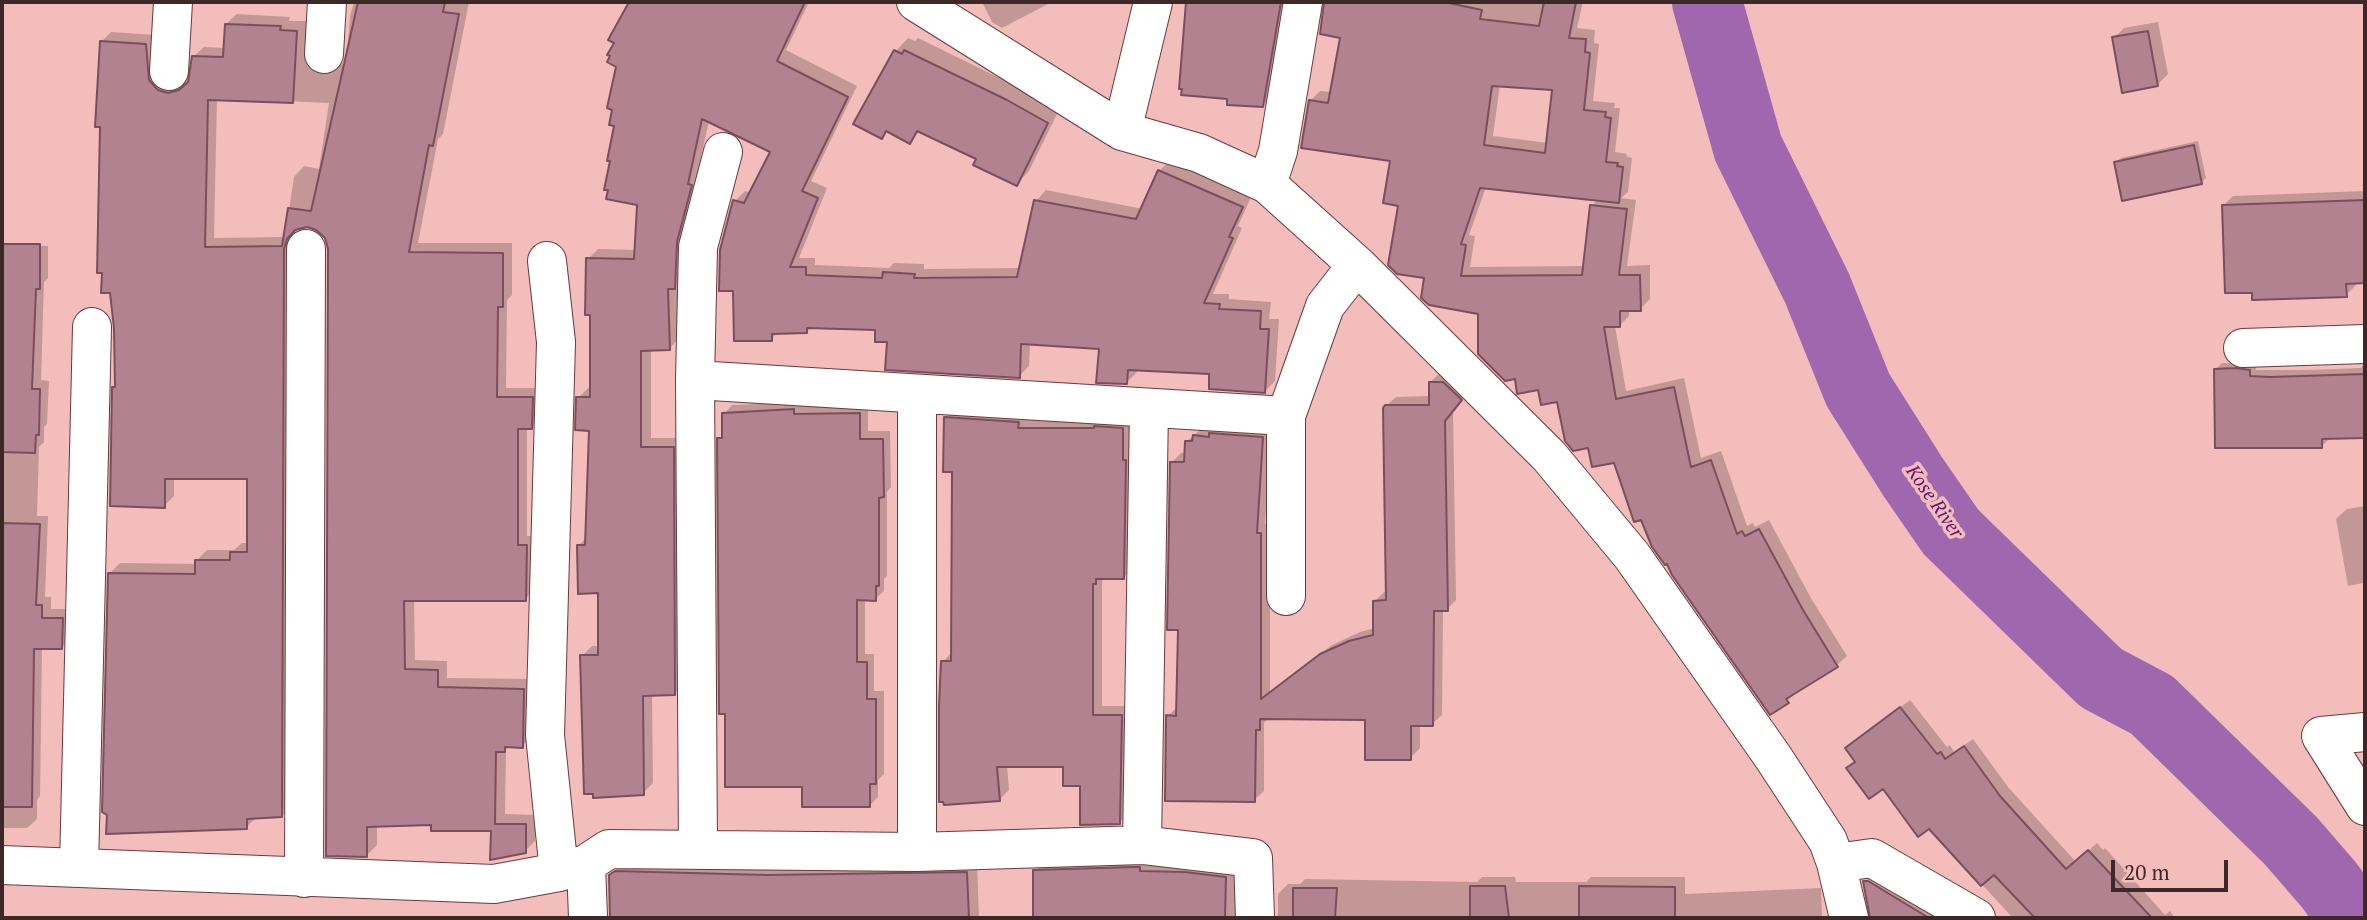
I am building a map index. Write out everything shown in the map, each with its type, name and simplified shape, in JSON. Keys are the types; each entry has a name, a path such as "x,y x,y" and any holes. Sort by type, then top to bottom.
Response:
{"street":[{"path":"169,71 173,2"},
{"path":"324,54 327,2"},
{"path":"916,2 1122,131 1199,153 1267,184 1357,265 1549,456 1632,556 1773,757 1828,841 1849,918"},
{"path":"1122,131 1153,2"},
{"path":"1267,184 1278,151 1303,2"},
{"path":"698,850 695,380 698,247 723,152"},
{"path":"304,878 306,249"},
{"path":"547,261 555,342 545,735 573,868 588,918"},
{"path":"1286,596 1286,416 1325,306 1357,265"},
{"path":"79,867 92,327"},
{"path":"2243,348 2365,344"},
{"path":"695,380 1286,416"},
{"path":"917,394 917,852"},
{"path":"1142,845 1149,408"},
{"path":"2365,732 2321,736 2365,806"},
{"path":"2,865 494,884 573,868 609,849 917,852 1142,845 1253,858 1255,918"},
{"path":"1836,863 1872,858 1976,918"}],"building":[{"path":"358,2 445,2 443,12 459,14 433,146 429,145 409,252 503,253 503,307 498,307 497,397 533,397 532,429 518,429 518,545 527,545 526,601 404,601 405,669 438,670 438,687 524,689 523,748 505,747 505,752 496,752 495,824 526,824 526,853 490,860 491,831 431,831 431,825 367,827 367,857 326,856 328,249 325,238 316,230 307,227 295,230 287,239 284,249 282,817 247,819 247,829 106,834 107,815 102,812 108,573 195,574 195,560 230,560 230,552 247,552 247,479 165,479 165,508 110,506 112,387 115,387 114,328 110,293 101,293 102,273 97,273 100,127 95,127 100,41 146,44 149,80 158,90 168,93 179,90 188,82 192,56 223,57 225,24 281,26 280,30 297,31 293,103 208,100 205,247 282,246 288,208 311,211"},
{"path":"629,2 805,2 777,61 848,97 802,191 818,198 790,267 806,267 806,275 882,278 883,272 915,274 914,278 1017,277 1034,200 1136,219 1158,170 1243,207 1229,237 1233,238 1204,303 1220,304 1219,309 1261,311 1260,329 1269,329 1265,393 1209,389 1209,374 1128,370 1127,384 1096,383 1099,349 1021,344 1020,378 885,370 887,342 875,342 875,330 807,328 807,333 772,334 772,341 734,341 733,291 719,291 720,250 733,200 744,203 770,152 702,119 688,184 692,185 677,242 675,289 668,289 670,350 641,351 641,447 674,447 675,695 643,696 644,795 593,798 593,794 584,794 580,655 598,655 598,593 578,594 577,545 585,545 589,431 575,430 576,397 590,397 590,315 585,315 586,258 634,259 637,205 606,199 608,190 604,190 614,126 609,125 612,110 607,108 616,67 607,62 610,56 607,55 614,43 608,40"},
{"path":"1186,2 1281,2 1263,107 1227,105 1227,99 1181,95 1182,89 1179,89"},
{"path":"1324,2 1444,2 1482,10 1480,19 1539,26 1544,2 1576,2 1569,38 1586,39 1585,52 1590,53 1584,110 1606,112 1605,117 1611,118 1606,162 1618,163 1617,166 1623,167 1619,203 1480,188 1461,244 1466,245 1461,276 1582,275 1590,205 1627,209 1619,275 1640,275 1641,311 1620,311 1620,327 1604,327 1616,399 1674,387 1691,467 1711,460 1737,534 1742,531 1745,536 1759,529 1838,667 1786,699 1789,703 1770,715 1667,564 1665,565 1652,547 1641,520 1634,522 1614,463 1592,467 1588,448 1573,451 1565,441 1557,402 1541,405 1538,390 1517,394 1515,379 1505,381 1478,354 1478,314 1429,305 1421,298 1424,278 1397,274 1388,265 1398,206 1383,203 1390,161 1301,148 1309,100 1328,103 1340,38 1320,34","holes":["1492,86 1552,90 1545,153 1484,145"]},
{"path":"2148,31 2158,86 2122,93 2112,37"},
{"path":"894,50 902,54 904,50 1048,123 1017,186 973,165 976,159 917,131 910,144 886,131 882,139 853,124"},
{"path":"2194,145 2202,184 2122,201 2114,162"},
{"path":"2365,200 2365,283 2346,284 2347,297 2252,300 2252,293 2225,293 2222,205"},
{"path":"2,244 40,244 40,289 36,289 32,389 40,389 39,435 36,435 35,453 2,452"},
{"path":"2214,369 2250,370 2250,376 2270,377 2365,374 2365,438 2322,439 2322,448 2215,448"},
{"path":"1429,382 1443,382 1462,400 1445,421 1448,611 1434,611 1433,726 1411,726 1411,760 1365,760 1365,720 1260,719 1260,730 1256,730 1255,802 1165,801 1166,715 1176,716 1178,630 1167,630 1170,462 1184,462 1185,441 1192,441 1193,435 1209,437 1209,433 1263,437 1257,533 1261,533 1261,699 1320,654 1349,641 1373,635 1373,601 1386,600 1383,408 1385,405 1429,405"},
{"path":"794,409 794,414 860,413 860,439 883,439 884,497 879,498 879,586 876,586 876,601 857,600 857,662 867,662 867,699 876,699 876,784 870,784 870,807 802,807 802,787 725,787 725,714 719,714 717,438 722,438 722,413"},
{"path":"944,417 1019,422 1018,428 1123,428 1123,460 1126,460 1124,579 1096,579 1096,584 1093,584 1093,715 1122,715 1120,824 1080,825 1080,786 1063,786 1063,767 997,767 1000,801 944,805 939,802 941,661 951,661 952,472 943,472"},
{"path":"2,523 40,524 36,605 42,605 42,618 63,618 62,649 34,649 32,807 2,807"},
{"path":"1900,707 1937,754 1941,752 1945,759 1964,746 2000,796 2066,869 2088,850 2152,918 2035,918 1994,875 1981,886 1929,829 1918,837 1883,789 1869,799 1846,768 1855,762 1845,748"},
{"path":"1140,867 1140,871 1185,872 1226,877 1225,918 1033,918 1033,870"},
{"path":"615,871 768,875 967,872 969,918 610,918 609,875"},
{"path":"1863,881 1868,881 1929,918 1870,918"},
{"path":"1470,886 1505,886 1509,918 1470,918"},
{"path":"1579,886 1675,887 1675,918 1579,918"},
{"path":"1293,888 1337,888 1335,918 1293,918"}],"waterway":[{"name":"Kose River","path":"1707,2 1748,148 1817,288 1858,390 1951,532 2101,678 2152,705 2291,841 2353,918"}]}
